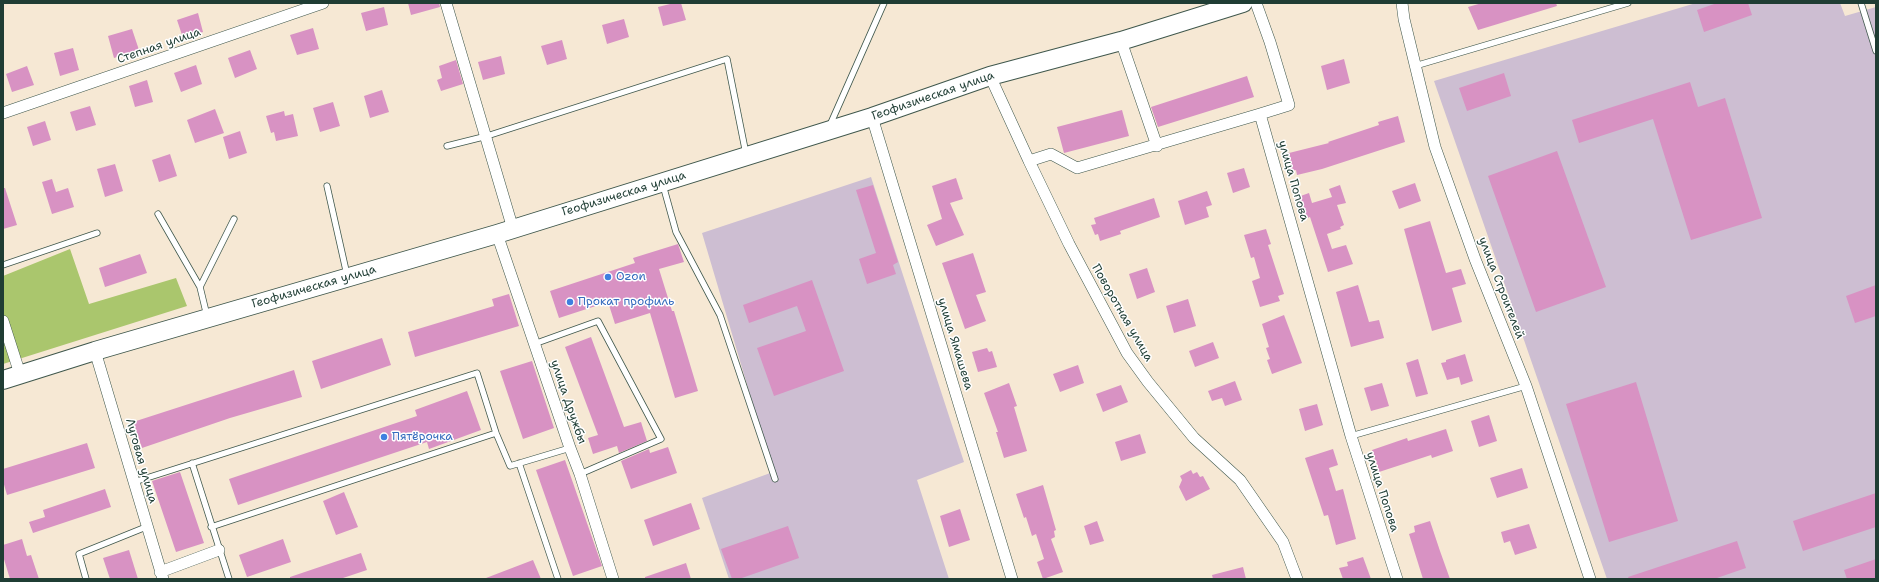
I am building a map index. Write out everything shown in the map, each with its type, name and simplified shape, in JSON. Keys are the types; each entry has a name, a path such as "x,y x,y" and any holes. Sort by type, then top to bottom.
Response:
{"main road":[{"name":"Геофизическая улица","path":"11,377 505,231 872,117 990,76 1121,40 1243,3"}],"street":[{"name":"Степная улица","path":"3,113 323,3"},
{"name":"улица Дружбы","path":"446,3 486,136 505,231 534,344 580,474 613,579"},
{"path":"990,76 1029,161 1050,154 1077,168 1157,146 1289,106 1270,42 1256,3"},
{"name":"улица Строителей","path":"1402,3 1404,19 1415,66 1436,147 1475,259 1526,386 1590,579"},
{"path":"1121,40 1157,146"},
{"name":"улица Попова","path":"1260,114 1351,436 1397,579"},
{"name":"улица Ямашева","path":"872,117 1012,579"},
{"name":"Поворотная улица","path":"1029,161 1069,244 1127,352 1148,382 1194,438 1240,480 1283,542 1297,579"},
{"path":"3,321 11,377"},
{"name":"Луговая улица","path":"95,351 161,576"},
{"path":"161,576 219,550"}],"lane":[{"path":"828,131 884,3"},
{"path":"1415,66 1628,3"},
{"path":"1861,3 1876,51"},
{"path":"447,146 486,136 727,59 746,156"},
{"path":"662,182 676,232 720,315 775,479"},
{"path":"327,186 348,277"},
{"path":"158,214 200,288 208,318"},
{"path":"200,288 234,219"},
{"path":"3,265 97,233"},
{"path":"534,344 598,321 661,439 580,474"},
{"path":"133,482 477,374 496,433 510,466 570,448"},
{"path":"1351,436 1526,386"},
{"path":"211,526 496,433"},
{"path":"192,463 229,579"},
{"path":"519,463 558,579"},
{"path":"86,579 79,554 146,527"}],"shaded area":[{"path":"1696,3 1840,3 1845,16 1876,7 1876,579 1607,579 1434,81"},
{"path":"871,177 964,462 917,480 949,579 729,579 702,498 773,472 702,233"}],"green space":[{"path":"70,249 89,304 176,278 187,306 3,364 3,276"}],"building":[{"path":"408,3 439,3 440,7 411,15"},
{"path":"681,3 686,20 663,26 658,7"},
{"path":"1482,3 1556,3 1557,6 1478,30 1468,7"},
{"path":"1717,3 1748,3 1752,15 1704,32 1697,10"},
{"path":"384,7 388,25 366,31 361,13"},
{"path":"198,13 203,32 183,38 177,20"},
{"path":"624,19 629,37 607,44 602,25"},
{"path":"313,28 319,49 297,55 290,35"},
{"path":"132,29 139,50 114,58 108,36"},
{"path":"562,40 567,59 547,65 541,46"},
{"path":"73,48 79,70 60,76 54,53"},
{"path":"250,50 257,69 235,78 228,58"},
{"path":"501,56 505,74 483,80 478,62"},
{"path":"1344,59 1350,83 1327,90 1321,66"},
{"path":"456,60 463,84 441,91 437,80 442,78 439,66"},
{"path":"196,65 202,84 181,92 174,73"},
{"path":"27,66 34,85 12,92 6,74"},
{"path":"1504,73 1511,96 1467,111 1459,88"},
{"path":"1247,76 1254,97 1158,127 1151,107"},
{"path":"147,80 153,102 135,107 129,86"},
{"path":"1690,82 1698,107 1725,98 1762,218 1691,240 1653,119 1579,143 1572,120"},
{"path":"382,90 389,112 370,118 364,96"},
{"path":"333,102 340,126 320,132 313,108"},
{"path":"90,106 96,125 76,131 70,112"},
{"path":"215,109 224,133 195,143 187,120"},
{"path":"1122,110 1129,136 1064,153 1057,127"},
{"path":"284,111 285,116 293,114 298,136 276,141 274,132 271,133 266,116"},
{"path":"1398,116 1405,142 1322,169 1297,175 1296,170 1290,172 1285,154 1329,143 1328,142 1379,125 1378,122"},
{"path":"45,121 51,140 33,146 27,127"},
{"path":"240,131 247,153 229,159 223,137"},
{"path":"1557,151 1606,287 1536,312 1488,176"},
{"path":"170,154 177,176 159,182 152,160"},
{"path":"115,164 123,191 105,197 97,169"},
{"path":"1244,168 1250,187 1233,193 1227,173"},
{"path":"956,178 963,199 950,203 964,235 936,246 927,225 942,219 932,186"},
{"path":"52,179 56,192 68,188 74,207 52,214 42,182"},
{"path":"1415,183 1421,201 1399,209 1392,191"},
{"path":"873,185 898,262 893,265 896,274 867,284 859,259 876,253 856,190"},
{"path":"1340,185 1346,203 1337,205 1344,225 1340,227 1341,229 1327,234 1332,249 1346,245 1353,264 1328,272 1310,217 1302,220 1295,198 1309,193 1312,203 1332,197 1329,189"},
{"path":"3,188 5,188 17,225 3,229"},
{"path":"1207,191 1212,205 1206,207 1209,217 1185,225 1178,201"},
{"path":"1154,198 1160,217 1120,231 1121,234 1100,241 1098,234 1095,235 1091,225 1096,224 1094,218"},
{"path":"1430,221 1446,273 1461,269 1466,284 1452,288 1462,322 1432,331 1404,229"},
{"path":"1266,229 1271,244 1268,245 1284,294 1278,296 1280,301 1260,307 1252,281 1260,278 1254,257 1251,258 1244,235"},
{"path":"678,244 684,262 659,269 672,311 674,311 698,391 675,398 650,313 615,324 608,302 559,318 550,291 635,263 633,258"},
{"path":"973,253 986,292 976,295 986,321 965,329 942,263"},
{"path":"140,254 147,273 105,287 99,268"},
{"path":"1147,268 1155,292 1137,299 1129,274"},
{"path":"812,280 844,371 774,396 757,348 806,331 797,306 749,323 743,305"},
{"path":"1358,285 1369,322 1379,320 1384,338 1351,347 1336,292"},
{"path":"1876,285 1876,316 1855,323 1846,296"},
{"path":"509,294 519,326 415,357 408,332 494,306 492,299"},
{"path":"1188,299 1196,326 1174,333 1166,306"},
{"path":"1284,315 1302,363 1272,374 1267,360 1270,359 1266,348 1269,347 1262,324"},
{"path":"591,337 624,427 641,422 647,441 619,453 617,446 593,454 588,438 598,435 565,347"},
{"path":"382,338 391,365 321,389 312,361"},
{"path":"1213,342 1219,358 1195,367 1189,351"},
{"path":"987,348 989,352 992,351 997,367 978,372 972,352"},
{"path":"1465,354 1473,381 1461,385 1459,377 1447,380 1441,363"},
{"path":"1418,359 1428,394 1416,397 1406,363"},
{"path":"532,361 554,428 523,439 500,371"},
{"path":"1078,365 1084,383 1060,392 1053,374"},
{"path":"294,370 302,397 230,418 142,448 133,422"},
{"path":"1235,381 1242,400 1225,406 1222,398 1212,401 1208,391"},
{"path":"1636,382 1678,521 1609,542 1566,404"},
{"path":"1009,383 1017,406 1014,407 1027,451 1004,458 996,432 998,432 984,393"},
{"path":"1382,383 1389,406 1371,411 1364,388"},
{"path":"1121,385 1128,402 1103,412 1096,394"},
{"path":"467,391 481,430 429,449 427,442 238,505 229,479 417,416 415,410"},
{"path":"1317,404 1323,425 1305,431 1299,409"},
{"path":"1489,415 1497,441 1479,447 1471,421"},
{"path":"1446,429 1453,451 1432,458 1431,455 1379,472 1372,450 1407,438 1408,441"},
{"path":"1140,434 1146,453 1121,461 1115,442"},
{"path":"87,443 95,468 7,495 3,481 3,469"},
{"path":"668,447 677,473 631,489 621,461 649,449 650,453"},
{"path":"1333,449 1338,465 1329,468 1336,491 1343,489 1356,539 1336,545 1328,515 1324,516 1305,458"},
{"path":"565,460 602,566 573,576 536,470"},
{"path":"1522,468 1528,488 1497,498 1490,478"},
{"path":"1191,470 1193,474 1197,472 1200,477 1203,476 1210,489 1186,501 1179,487 1182,480 1180,476"},
{"path":"180,472 204,543 176,552 152,481"},
{"path":"1043,485 1056,530 1054,531 1055,537 1051,539 1063,572 1043,579 1037,562 1044,559 1036,534 1032,536 1016,494"},
{"path":"105,489 111,507 33,533 29,522 45,517 43,510"},
{"path":"344,492 358,527 336,535 323,501"},
{"path":"1876,493 1876,527 1803,551 1793,521"},
{"path":"691,503 700,529 653,546 644,520"},
{"path":"960,509 970,540 949,547 940,516"},
{"path":"1097,521 1104,541 1090,545 1084,526"},
{"path":"1430,521 1450,579 1423,579 1409,534 1415,532 1414,526"},
{"path":"1529,524 1537,548 1515,555 1510,541 1504,543 1501,532"},
{"path":"788,526 799,558 739,579 732,579 721,549"},
{"path":"22,539 27,556 31,555 39,579 10,579 3,556 3,545"},
{"path":"283,539 291,562 247,577 239,555"},
{"path":"1737,541 1746,568 1714,579 1629,579 1628,577"},
{"path":"129,550 138,579 110,579 103,558"},
{"path":"361,553 367,570 340,579 290,579 290,577"},
{"path":"1363,557 1371,579 1343,579 1339,568 1348,566 1347,562"},
{"path":"1876,559 1876,579 1847,579 1844,570"},
{"path":"533,560 541,579 486,578"},
{"path":"686,563 691,579 645,579 645,577"},
{"path":"1243,567 1246,579 1213,579 1212,575"}],"place":[{"name":"Ozon","path":"608,277"},
{"name":"Прокат профиль","path":"570,302"},
{"name":"Пятёрочка","path":"384,437"}]}
